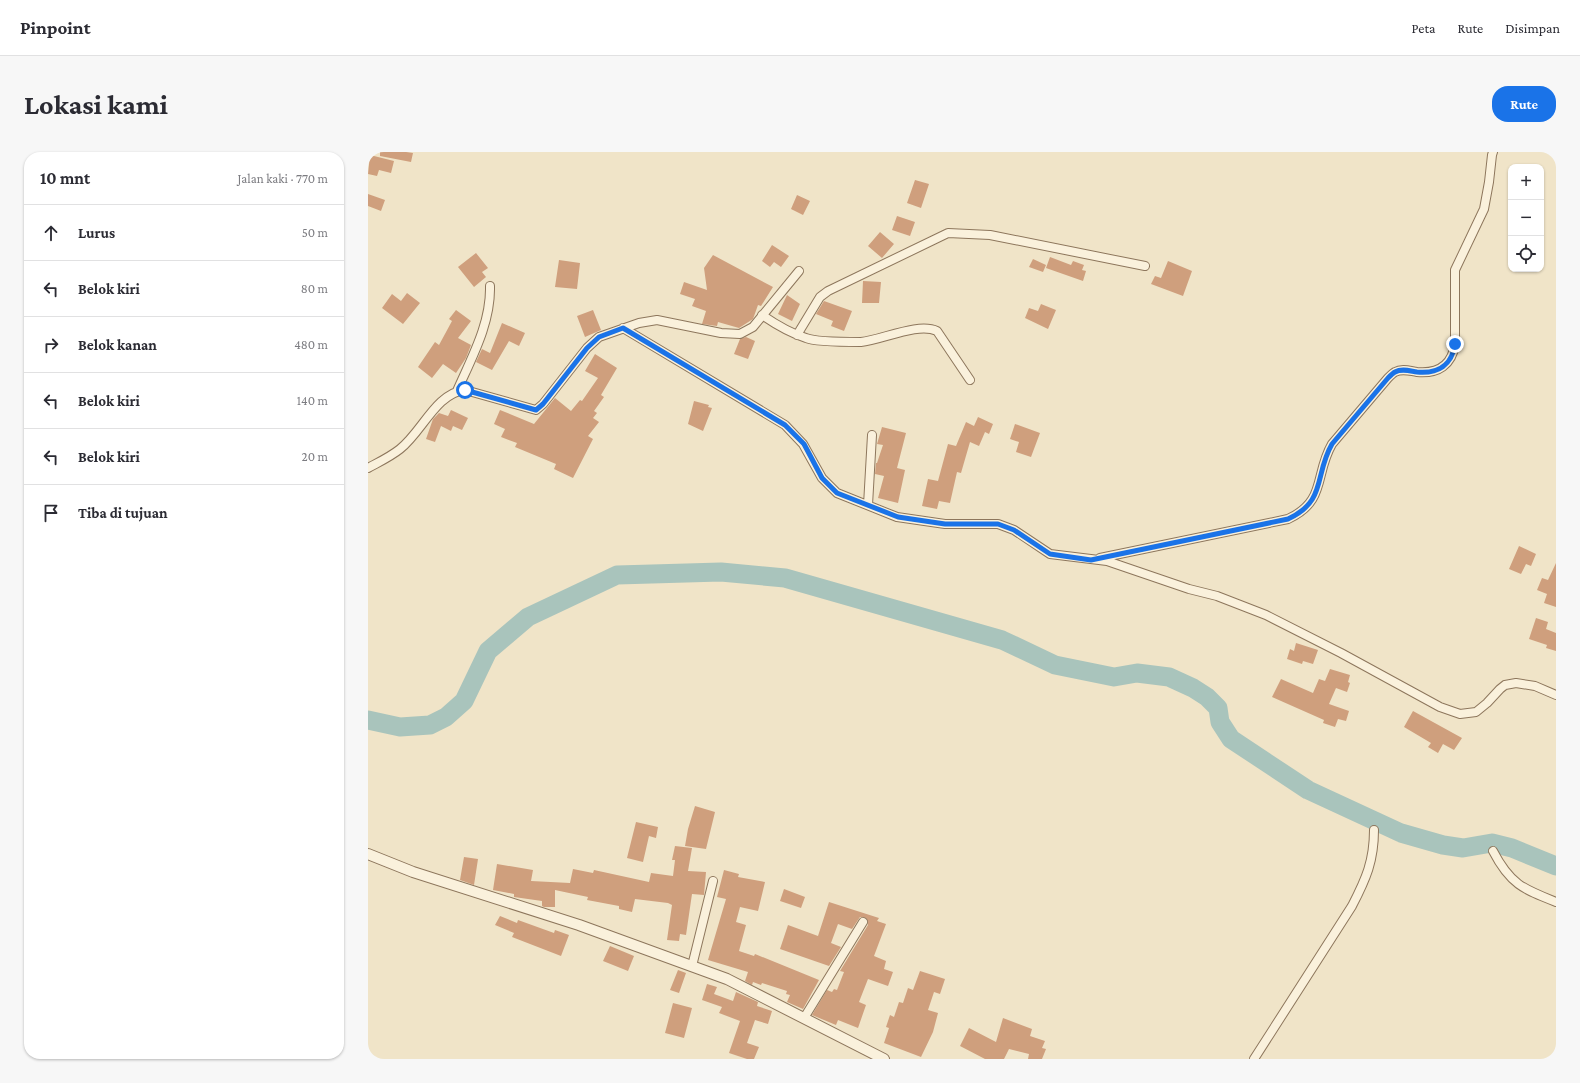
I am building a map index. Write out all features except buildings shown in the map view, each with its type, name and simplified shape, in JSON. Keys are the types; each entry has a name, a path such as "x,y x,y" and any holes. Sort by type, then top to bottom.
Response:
{"street":[{"path":"1091,560 1288,519 1300,514 1309,506 1316,494 1326,454 1332,444 1388,378 1396,371 1406,370 1430,372 1449,362 1453,355 1455,270 1484,209 1490,182 1493,152"},
{"path":"797,335 820,297 948,233 990,235 1145,266"},
{"path":"368,468 401,449 415,435 445,397 457,391 465,390 536,410 543,404 587,348 599,337 623,328 657,320 733,334 748,330 799,271"},
{"path":"457,391 486,322 490,303 490,286"},
{"path":"762,315 807,339 862,342 916,330 937,331 970,380"},
{"path":"623,328 785,425 804,444 822,478 831,489 868,506 898,517 945,524 998,524 1014,530 1050,554 1107,561 1189,589 1217,596 1266,615 1341,653 1440,707 1460,714 1476,712 1505,685 1516,683 1535,686 1556,695"},
{"path":"868,506 872,435"},
{"path":"1254,1059 1362,888 1374,852 1374,830"},
{"path":"1493,851 1510,879 1528,891 1556,902"},
{"path":"368,854 413,872 579,925 727,978 884,1059"},
{"path":"692,966 713,881"},
{"path":"804,1018 862,922"}],"waterway":[{"path":"368,720 400,727 430,725 446,717 464,701 488,651 528,617 617,575 721,572 785,578 1002,640 1055,665 1114,677 1137,673 1169,677 1193,688 1207,697 1218,708 1220,722 1231,739 1308,790 1401,833 1443,845 1463,848 1492,843 1512,848 1556,866"}],"route":[{"path":"465,390 536,410 543,404 587,348 599,337 623,328 785,425 804,444 822,478 831,489 837,493 898,517 945,524 998,524 1014,530 1050,554 1091,560 1288,519 1300,514 1309,506 1316,494 1326,454 1332,444 1388,378 1396,371 1406,370 1430,372 1440,368 1449,362 1453,355 1455,344"}]}
